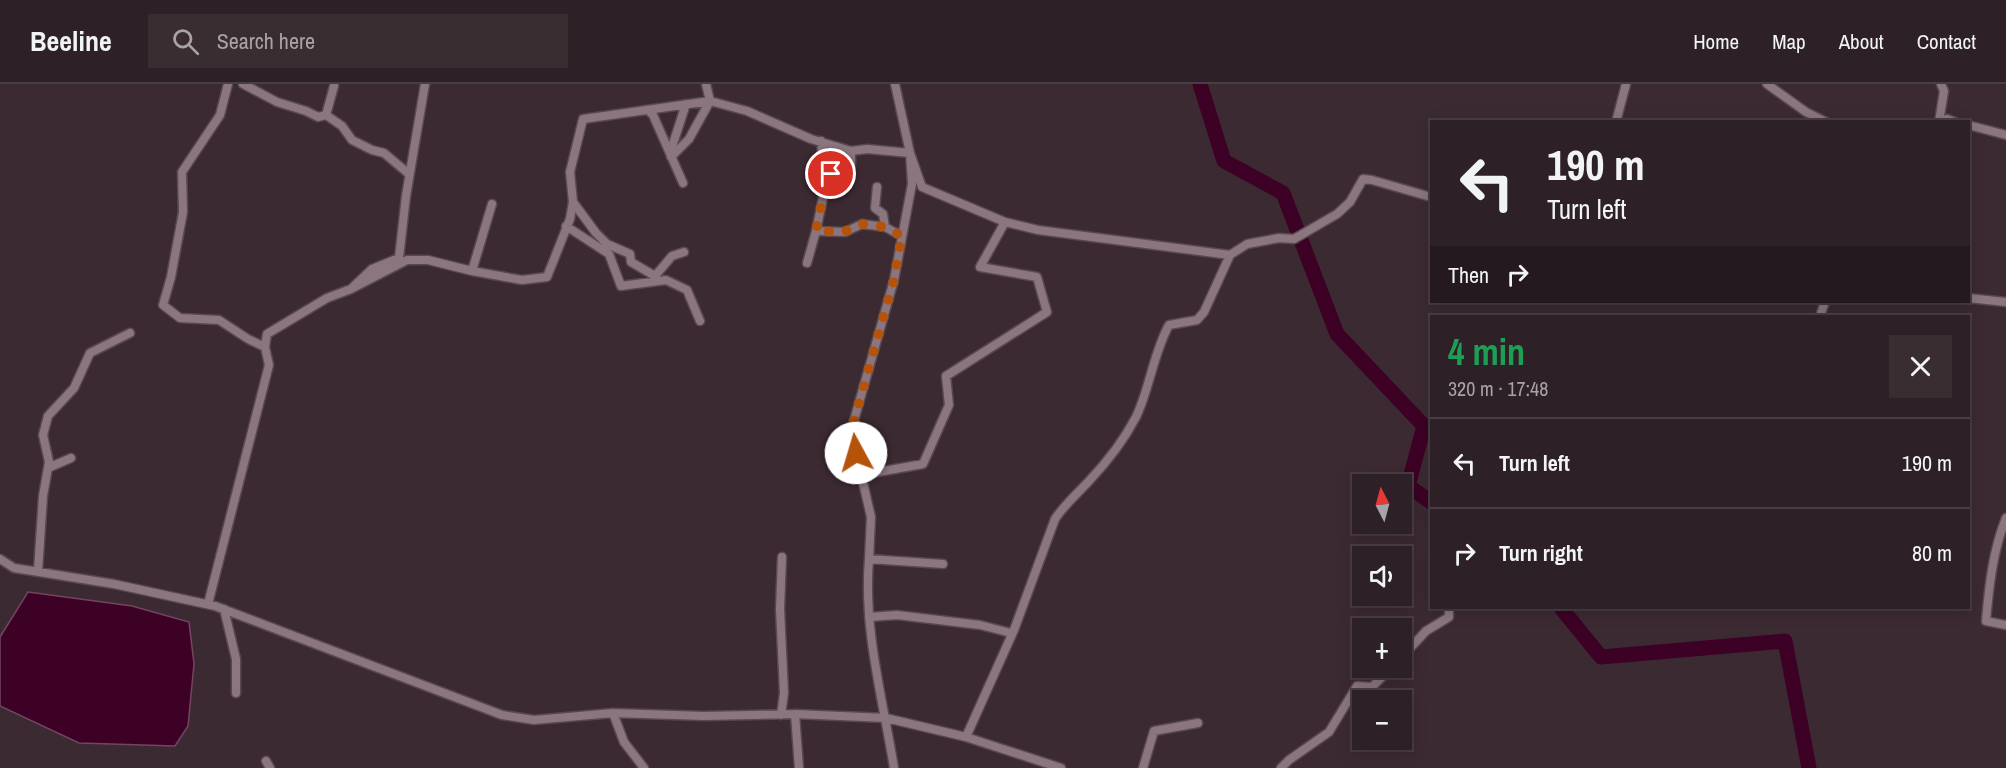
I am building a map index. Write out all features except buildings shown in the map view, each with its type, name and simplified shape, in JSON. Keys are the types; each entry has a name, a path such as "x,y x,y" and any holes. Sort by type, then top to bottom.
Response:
{"street":[{"path":"228,84 220,115 182,172 183,212 171,277 163,305 180,318 219,320 265,347"},
{"path":"243,84 277,102 318,117 326,115 342,126 352,140 384,153 409,174"},
{"path":"351,289 372,269 399,258 409,174 425,84"},
{"path":"670,155 689,139 710,101 706,84"},
{"path":"895,84 910,153 922,187 1005,222 1038,230 1230,255"},
{"path":"1617,120 1626,84"},
{"path":"1767,84 1806,112 1822,120"},
{"path":"1940,120 1944,91 1941,84"},
{"path":"326,115 334,86"},
{"path":"208,604 269,365 265,347 267,334 327,298 351,289 407,260 428,260 522,280 547,277 570,219 573,202 570,172 583,119 710,101 747,111 811,139 851,151 867,149 910,153"},
{"path":"670,155 686,104"},
{"path":"648,110 653,115 683,183"},
{"path":"1970,126 2006,135"},
{"path":"807,263 825,188 831,174 823,162 821,141"},
{"path":"851,151 851,165"},
{"path":"894,768 869,617 867,589 871,517 851,431 894,280 912,184 910,153"},
{"path":"966,737 1033,580 1055,519 1065,504 1089,482 1112,454 1135,418 1148,387 1161,338 1168,325 1197,320 1204,312 1230,255 1247,244 1279,238 1294,239 1337,214 1350,202 1363,179 1430,197"},
{"path":"877,187 874,208 882,214 885,227"},
{"path":"573,202 607,244 630,254 631,262 655,276 672,256 684,252"},
{"path":"472,271 492,204"},
{"path":"861,475 923,464 949,405 946,376 1047,312 1037,277 980,267 1005,222"},
{"path":"816,231 844,232 862,224 885,227 902,234"},
{"path":"566,226 609,254 621,286 666,280 687,290 700,321"},
{"path":"1970,298 2006,302"},
{"path":"38,572 43,496 49,462 43,435 48,416 74,388 90,353 130,333"},
{"path":"48,468 71,458"},
{"path":"2006,518 1993,562 1986,621 2006,625"},
{"path":"782,557 780,609 784,693 782,714"},
{"path":"0,559 14,568 114,584 208,604 510,717 534,720 613,713 704,716 795,714 886,718 966,737 1061,768"},
{"path":"869,559 943,564"},
{"path":"224,609 236,659 236,693"},
{"path":"1412,646 1426,631 1449,617 1449,609"},
{"path":"869,617 897,615 980,625 1011,633"},
{"path":"1281,768 1329,732 1357,686 1372,687 1381,678"},
{"path":"613,713 624,742 644,768"},
{"path":"795,714 799,768"},
{"path":"1143,768 1154,731 1198,723"}],"shaded area":[{"path":"28,592 132,606 189,622 194,664 188,726 175,746 79,743 0,706 0,637"}],"waterway":[{"path":"1200,84 1224,161 1283,193 1337,334 1424,426 1408,486 1430,501"},
{"path":"1562,609 1601,657 1785,641 1809,768"}],"route":[{"path":"831,174 825,188 816,231 844,232 862,224 885,227 902,234 894,280 851,431 856,453"}]}
